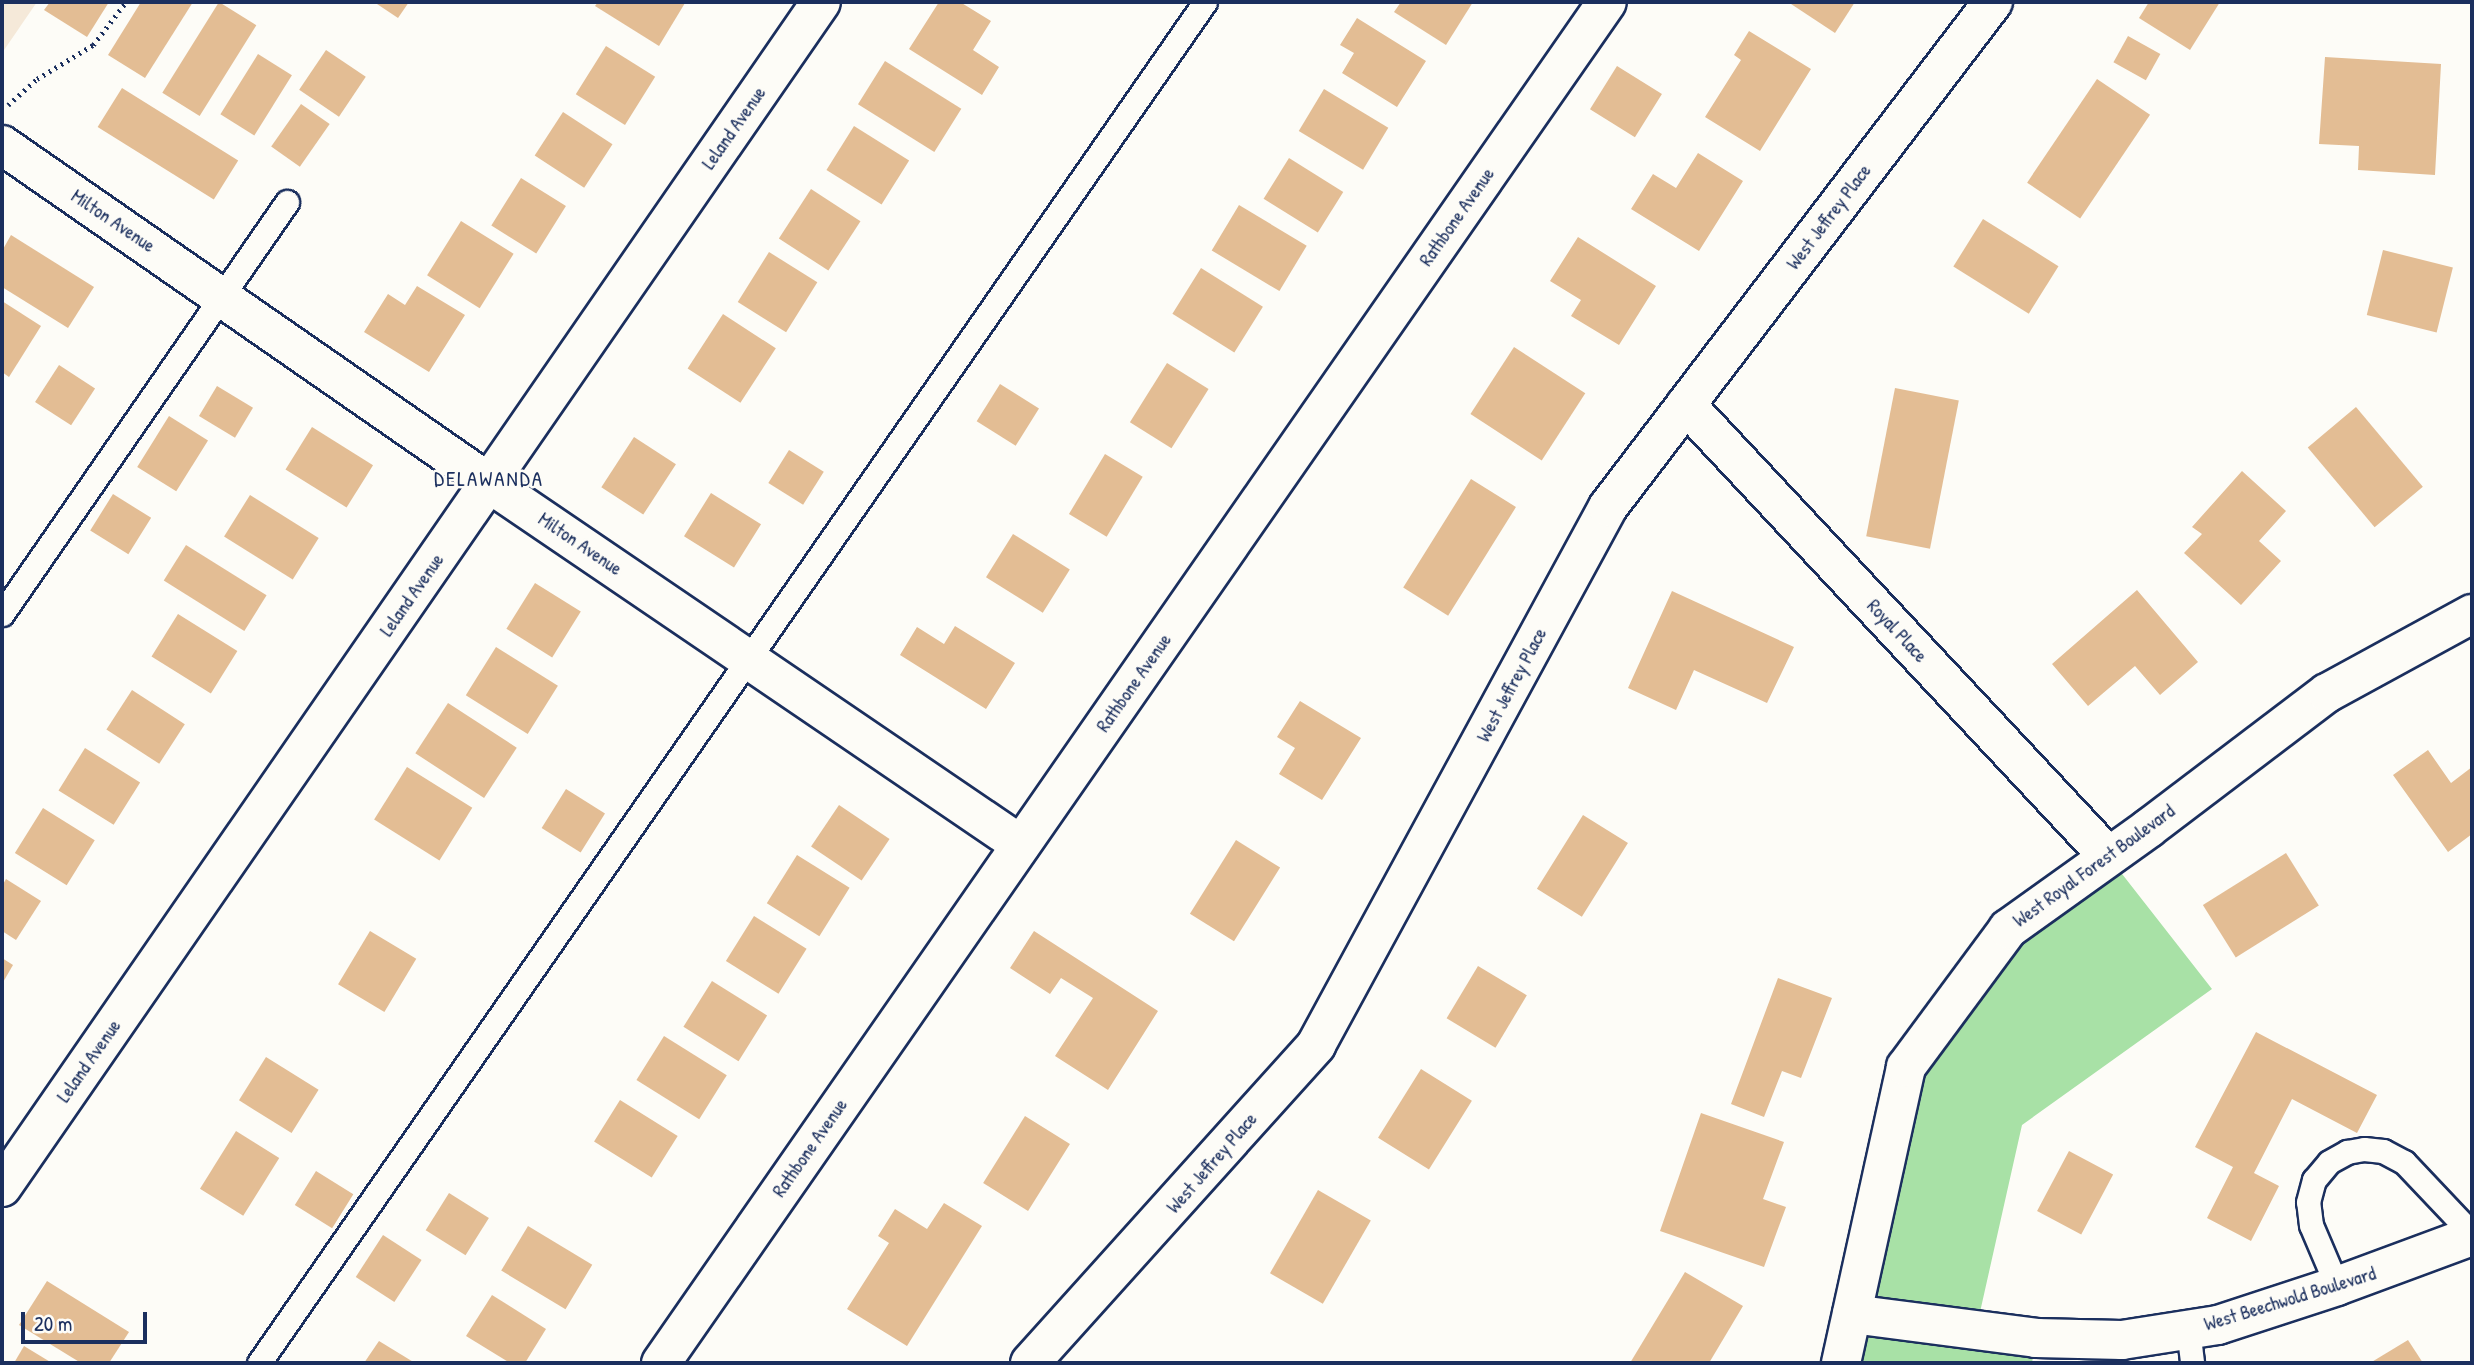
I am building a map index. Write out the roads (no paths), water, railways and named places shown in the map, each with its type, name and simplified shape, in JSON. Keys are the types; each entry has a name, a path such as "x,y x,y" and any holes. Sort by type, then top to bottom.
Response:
{"street":[{"name":"Leland Avenue","path":"2,1187 821,2"},
{"name":"Rathbone Avenue","path":"660,1363 1607,2"},
{"name":"West Jeffrey Place","path":"1030,1363 1316,1045 1608,507 1993,2"},
{"name":"Milton Avenue","path":"2,145 489,483 1021,845"},
{"name":"Royal Place","path":"1686,405 2108,856"},
{"name":"West Royal Forest Boulevard","path":"1841,1363 1906,1067 2008,929 2327,693 2472,614"},
{"name":"West Beechwold Boulevard","path":"1852,1314 2036,1338 2122,1340 2190,1346 2218,1325 2337,1286 2472,1235"}],"lane":[{"path":"259,1363 1205,2"},
{"path":"2,614 287,202"},
{"path":"2337,1286 2311,1225 2308,1202 2314,1180 2329,1162 2347,1152 2364,1149 2383,1151 2404,1162 2472,1235"}],"district":[{"name":"DELAWANDA","path":"489,479"}]}
